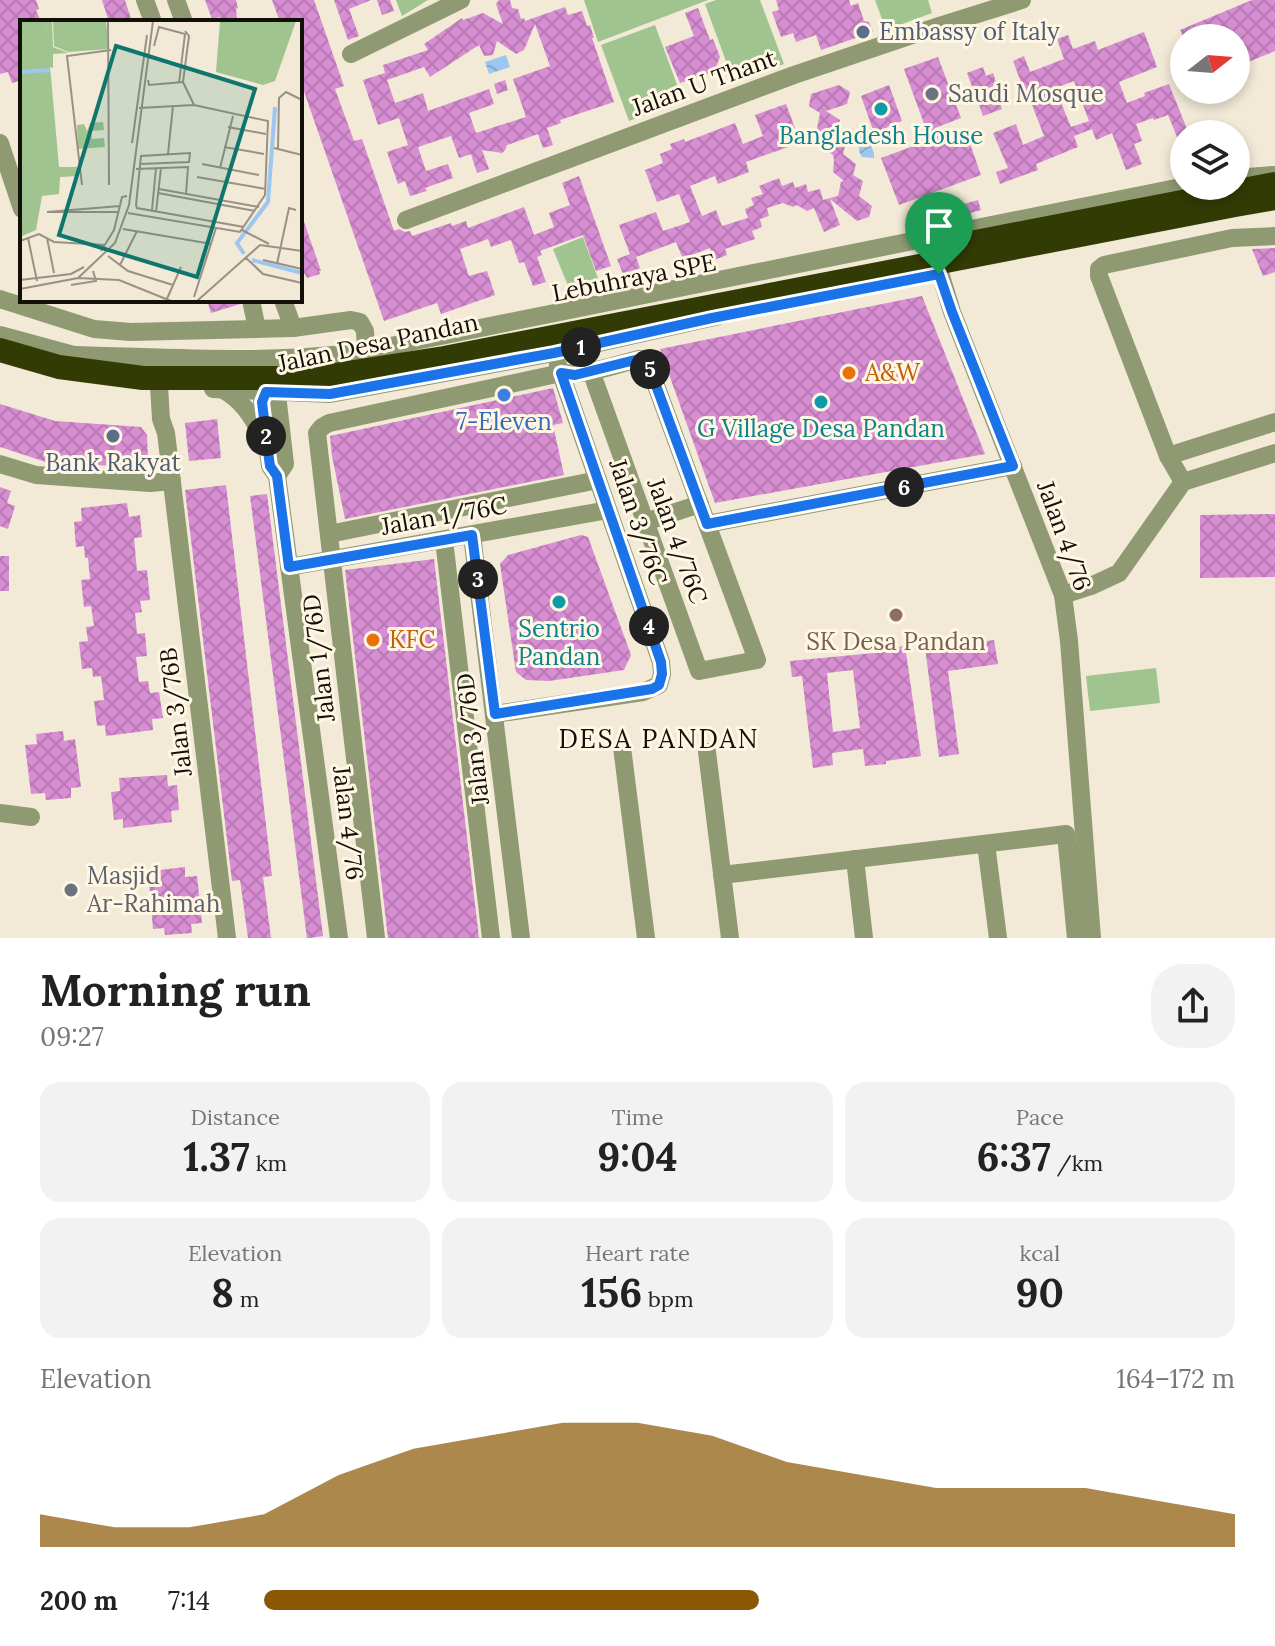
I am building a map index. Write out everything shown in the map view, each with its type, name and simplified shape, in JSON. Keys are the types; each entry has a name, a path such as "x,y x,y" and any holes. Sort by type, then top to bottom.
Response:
{"highway":[{"name":"Lebuhraya SPE","path":"0,336 62,355 145,364 315,364 357,360 1275,184"},
{"name":"Lebuhraya SPE","path":"0,350 59,367 143,378 315,378 444,358 1275,199"}],"street":[{"path":"145,0 152,20"},
{"path":"176,0 183,20"},
{"path":"351,54 461,0"},
{"name":"Jalan U Thant","path":"406,220 794,75 1022,0"},
{"path":"0,143 20,203"},
{"path":"1250,177 1275,175"},
{"name":"Jalan Desa Pandan","path":"72,355 229,359 366,351 1170,189"},
{"name":"Jalan Desa Pandan","path":"266,392 347,371 936,261 1198,207 1275,199"},
{"name":"Jalan Desa Pandan","path":"266,392 330,394 554,353 712,318 936,261 1092,240 1226,213 1275,207"},
{"path":"936,261 935,243 942,238 996,224"},
{"path":"1183,482 1168,456 1099,276 1099,269 1104,265 1232,238 1275,236"},
{"path":"851,254 926,244 936,261"},
{"name":"Jalan 4/76","path":"936,261 952,312 1063,595 1092,938"},
{"path":"0,299 20,302"},
{"path":"251,302 257,329"},
{"path":"284,302 293,328"},
{"path":"27,303 94,329 131,332 293,328 351,320 360,322 365,331 366,351"},
{"path":"0,336 118,364 248,370 263,379 266,392"},
{"name":"Jalan 3/76C","path":"495,714 643,692 659,685 662,674 661,662 554,353"},
{"path":"266,392 274,377 285,369 336,355"},
{"path":"0,357 67,377 266,392"},
{"path":"561,373 575,375 639,359 647,361 707,524 1013,466"},
{"name":"Jalan 4/76C","path":"591,371 699,671 757,660 707,524"},
{"name":"Jalan 1/76D","path":"376,938 317,433 329,423 561,373"},
{"name":"Jalan 3/76B","path":"159,386 227,938"},
{"path":"221,389 236,397 251,414 267,444"},
{"name":"Jalan 4/76","path":"277,476 285,464 278,403 266,392 262,402 267,444 270,466 277,476 339,938"},
{"path":"281,428 293,400 305,395"},
{"path":"1168,456 1275,422"},
{"path":"1063,595 1119,573 1183,482 1275,453"},
{"path":"0,464 36,475 150,483 172,481"},
{"name":"Jalan 1/76C","path":"329,534 598,480"},
{"path":"645,522 700,504"},
{"name":"Jalan 1/76C","path":"289,567 608,510"},
{"name":"Jalan 3/76D","path":"472,535 521,938"},
{"path":"444,540 491,938"},
{"path":"622,747 646,938"},
{"path":"707,752 730,938"},
{"path":"0,813 31,817"},
{"path":"722,875 1066,834 1076,938"},
{"path":"986,844 998,938"},
{"path":"855,859 864,938"}],"green space":[{"path":"396,0 428,0 402,16"},
{"path":"584,0 708,0 598,42"},
{"path":"716,0 760,0 784,64 734,83 705,4"},
{"path":"875,0 928,0 932,13 886,30"},
{"path":"655,25 683,101 629,121 601,45"},
{"path":"583,237 600,284 569,288 553,249"},
{"path":"1156,668 1160,703 1090,711 1086,676"}],"water":[{"path":"506,55 510,67 489,74 485,62"},
{"path":"858,131 863,131 865,139 869,141 874,158 862,157"}],"building":[{"path":"0,0 36,0 40,20 20,20 20,81 12,83 8,72 0,74"},
{"path":"102,0 125,0 131,20 108,20"},
{"path":"205,0 236,0 237,20 212,19"},
{"path":"272,0 314,0 344,86 335,89 354,141 362,139 394,231 410,231 412,236 466,221 468,228 524,207 534,235 554,227 549,213 570,205 562,183 579,176 611,266 596,271 583,235 540,251 542,255 537,257 546,282 533,286 524,262 519,263 511,240 491,247 488,239 460,249 469,276 487,271 495,295 441,314 437,303 384,321 302,86 302,20 279,20"},
{"path":"334,0 371,0 349,9 359,36 348,40"},
{"path":"377,0 390,0 394,11 382,15"},
{"path":"499,0 510,0 512,8 518,9 521,19 525,21 565,7 568,15 582,11 587,26 590,25 614,102 560,120 561,123 547,128 553,145 543,148 538,134 507,145 502,153 482,150 489,169 477,173 471,154 459,158 451,136 418,147 426,171 448,164 453,178 410,196 405,181 398,184 387,152 408,145 399,118 378,125 363,80 385,73 383,65 428,50 424,44 462,18 483,13 503,24 496,4","holes":["535,24 550,66 513,79 526,117 476,133 469,113 494,104 489,89 428,111 423,93 395,103 387,80 424,67 430,77 479,45 484,56 493,55 497,41 516,54 524,50"]},
{"path":"776,0 849,0 851,6 858,3 864,21 869,22 873,32 821,50 816,35 796,42 793,33 781,37 772,12 779,10"},
{"path":"1252,0 1275,0 1275,51 1250,61 1250,24 1194,24"},
{"path":"698,8 720,57 714,72 680,83 665,47 694,36 685,13"},
{"path":"1144,32 1157,67 1119,82 1127,103 1169,84 1170,104 1177,104 1183,120 1170,120 1168,115 1136,124 1142,141 1134,144 1142,164 1126,170 1112,133 1096,140 1092,129 1074,136 1078,147 1036,164 1038,170 1000,184 996,172 1008,168 993,133 1016,124 1023,145 1044,136 1013,61 1024,56 1030,72 1064,59 1057,39 1068,35 1073,49 1095,41 1098,50","holes":["1074,81 1089,121 1071,127 1055,88"]},
{"path":"938,57 961,118 935,128 941,145 967,135 981,175 899,205 881,158 930,140 904,69"},
{"path":"983,67 986,76 993,73 996,82 993,84 1002,109 983,116 978,102 975,104 967,73"},
{"path":"505,80 508,90 497,94 494,84"},
{"path":"839,85 850,92 847,104 826,111 840,120 837,132 847,139 843,154 856,164 853,175 863,181 859,196 872,206 869,217 857,221 830,199 840,225 824,232 814,208 807,211 797,205 793,207 783,203 767,208 769,216 760,219 762,227 752,231 755,239 725,249 727,255 714,260 710,248 692,255 694,261 685,264 676,242 636,257 640,268 623,274 617,259 630,254 619,225 656,212 663,231 690,222 679,194 657,202 645,170 663,163 660,154 672,149 670,144 684,139 685,142 735,123 743,144 763,136 755,115 786,104 795,128 783,133 788,147 746,162 749,172 718,184 715,176 690,186 702,216 716,210 722,226 748,218 745,209 754,205 751,198 763,194 759,186 779,178 782,186 793,182 795,188 806,184 808,192 820,189 823,200 838,196 841,182 844,181 833,172 833,155 824,148 825,136 817,129 820,113 809,106 811,94"},
{"name":"Bangladesh House","path":"889,85 902,121 887,127 889,133 876,138 861,96"},
{"path":"978,200 981,210 959,216 957,206"},
{"path":"302,216 321,271 307,278 303,271"},
{"path":"1275,248 1275,272 1263,276 1252,249"},
{"name":"G Village Desa Pandan","path":"922,296 985,454 715,503 660,349"},
{"path":"208,302 240,302 240,304 211,313"},
{"path":"553,388 563,423 553,425 564,475 345,519 330,436"},
{"path":"0,404 55,421 141,427 147,435 148,461 139,467 49,463 0,447"},
{"path":"217,419 221,458 189,461 185,423"},
{"path":"226,485 272,876 263,877 271,938 248,938 240,880 232,881 185,490"},
{"path":"0,487 11,491 7,503 15,506 8,529 0,526"},
{"path":"267,494 323,936 310,938 307,938 250,496"},
{"path":"127,503 129,517 140,515 142,537 134,538 137,571 147,570 150,600 140,601 142,612 135,613 137,634 145,633 147,656 136,657 139,682 148,681 150,693 159,692 163,718 152,719 153,730 106,736 105,725 97,726 94,701 104,700 101,676 93,677 92,668 82,669 79,642 88,641 86,627 94,626 91,606 84,607 81,580 90,579 88,558 85,558 84,546 76,547 74,522 82,521 81,508"},
{"path":"1275,514 1275,577 1200,578 1200,515"},
{"name":"Sentrio Pandan","path":"581,535 588,537 631,655 624,670 549,681 526,680 516,672 500,564 508,555"},
{"path":"0,556 9,556 9,591 0,591"},
{"path":"434,559 479,938 388,938 345,570"},
{"path":"943,637 945,647 994,640 998,664 948,671 959,754 939,757 924,639"},
{"path":"905,646 921,756 865,766 863,749 832,753 833,765 813,768 802,676 792,677 790,661 885,652 885,649","holes":["853,670 860,728 833,732 827,673"]},
{"path":"63,731 64,741 75,739 81,787 71,788 71,798 46,800 45,793 31,794 25,745 37,744 36,734"},
{"path":"167,775 168,786 177,785 179,810 171,811 172,822 123,828 123,819 114,820 111,792 120,791 119,778"},
{"path":"185,867 185,877 197,876 202,923 191,924 192,933 165,935 164,928 153,929 149,881 161,880 160,870"}],"place":[{"name":"Embassy of Italy","path":"863,32"},
{"name":"Saudi Mosque","path":"932,94"},
{"name":"Bangladesh House","path":"881,109"},
{"name":"A&W","path":"849,373"},
{"name":"7-Eleven","path":"504,395"},
{"name":"G Village Desa Pandan","path":"821,402"},
{"name":"Bank Rakyat","path":"113,436"},
{"name":"Sentrio Pandan","path":"559,602"},
{"name":"SK Desa Pandan","path":"896,615"},
{"name":"KFC","path":"373,640"},
{"name":"Masjid Ar-Rahimah","path":"71,890"}],"district":[{"name":"DESA PANDAN","path":"659,739"}],"route":[{"path":"939,274 1013,466 707,524 647,361 639,359 575,375 561,373 661,662 659,685 652,689 495,714 472,535 289,567 277,476 270,466 267,444 262,402 266,392 330,394 554,353 712,318 939,274"}]}
